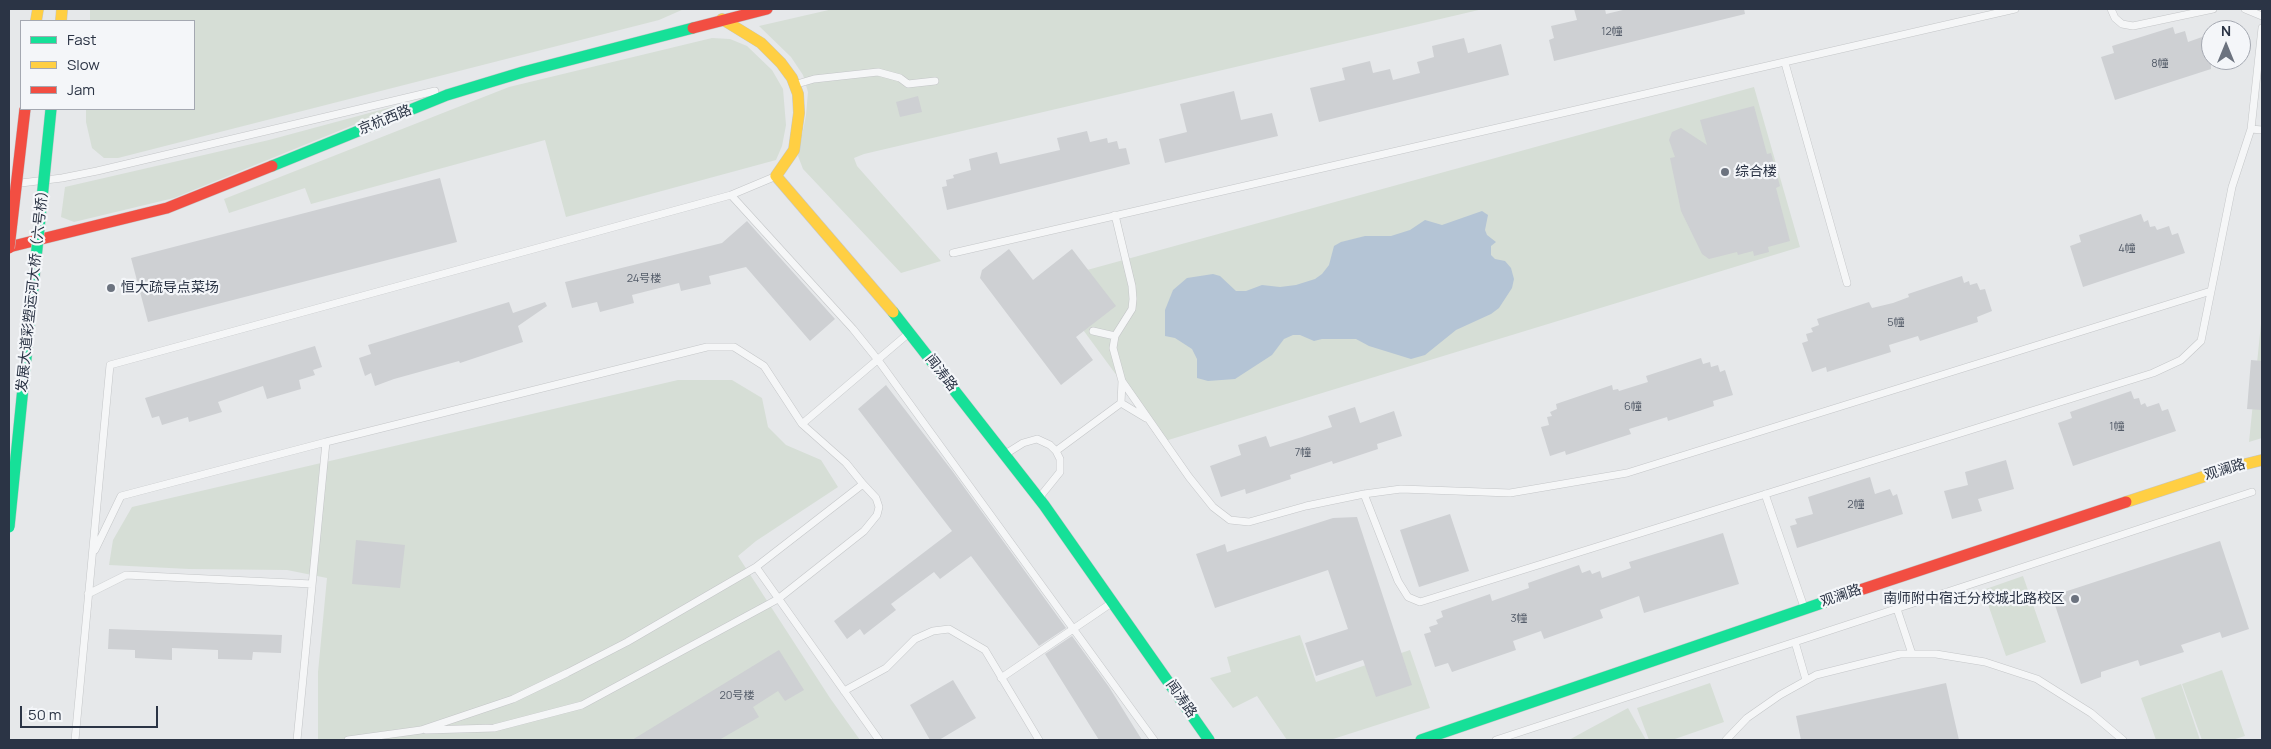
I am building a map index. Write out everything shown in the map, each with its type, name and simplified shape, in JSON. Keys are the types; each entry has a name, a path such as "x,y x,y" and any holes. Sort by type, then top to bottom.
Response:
{"street":[{"name":"京杭西路","path":"9,247 167,208 447,95 523,72 722,19 767,9"},
{"path":"722,19 761,43 781,63 798,94 798,131 794,150 776,176"},
{"name":"发展大道彩塑运河大桥（六号桥）","path":"9,247 25,110"},
{"name":"发展大道彩塑运河大桥（六号桥）","path":"9,527 51,110"},
{"name":"闻涛路","path":"776,176 910,332 1039,498 1209,740"},
{"name":"观澜路","path":"1421,740 1804,609 2211,474 2262,460"}],"lane":[{"path":"954,253 2015,9"},
{"path":"2111,9 2115,18 2122,24 2133,26 2213,9"},
{"path":"2245,9 2262,16"},
{"path":"1364,494 1398,581 1408,597 1420,602 2153,373 2181,360 2202,341 2232,187 2251,129 2262,28"},
{"path":"1785,63 1847,283"},
{"path":"9,184 62,178 97,171 523,72"},
{"path":"794,84 814,79 878,72 900,78 908,84 935,81"},
{"path":"2251,129 2262,130"},
{"path":"75,740 110,366 731,195 776,176"},
{"path":"731,195 854,329 1154,740"},
{"path":"1115,216 1132,286 1133,298 1132,309 1114,336 1113,348 1122,381 1121,403"},
{"path":"1122,381 1212,507 1230,520 1249,522 1306,506 1364,494 1409,489 1510,492 1627,473 2211,291"},
{"path":"1093,331 1114,336"},
{"path":"802,424 910,332"},
{"path":"92,556 121,496 326,442 707,347 734,347 764,366 802,424 846,463 876,498 879,507 877,514 864,531 778,598 582,705 494,728 451,731 421,730 348,740"},
{"path":"1121,403 1150,420"},
{"path":"1056,451 1121,403"},
{"path":"1004,454 1032,439 1044,441 1056,451 1060,459 1060,472 1039,498"},
{"path":"297,740 326,442"},
{"path":"421,730 513,699 627,642 756,567 863,484"},
{"path":"1496,740 2252,492"},
{"path":"1765,494 1804,609"},
{"path":"756,567 879,740"},
{"path":"88,594 126,575 312,584"},
{"path":"1001,678 1113,602"},
{"path":"1897,609 1912,654"},
{"path":"844,691 886,668 915,639 933,631 949,629 985,650 1038,740"},
{"path":"1795,642 1806,680"},
{"path":"1726,740 1748,718 1780,695 1816,675 1900,654 1936,654 1985,662 2037,679 2091,713 2122,740"}],"shaded area":[{"path":"90,9 684,9 659,20 118,158 104,158 92,148 86,122 86,110 195,110 195,20 90,20"},
{"path":"833,9 1483,9 864,154 854,158 857,166 941,261 901,273 803,169 798,156 806,115 808,92 803,75 791,57 759,26"},
{"path":"712,38 730,39 747,46 772,70 783,89 786,125 782,146 776,160 566,217 545,140 311,204 305,188 229,213 224,199 509,87"},
{"path":"1754,87 1800,247 1165,441 1047,281"},
{"path":"410,102 174,198 74,222 61,217 65,187 269,140"},
{"path":"2262,314 2262,438 2249,442"},
{"path":"678,380 732,380 762,398 768,427 786,445 821,460 838,487 756,541 738,556 830,698 860,740 318,740 318,672 327,578 287,570 189,569 109,565 113,540 132,507"},
{"path":"2023,576 2046,642 2006,656 1983,590"},
{"path":"1300,635 1316,682 1410,650 1430,708 1330,740 1287,740 1257,696 1233,708 1210,678 1231,672 1227,657"},
{"path":"2222,670 2245,736 2232,740 2202,740 2182,684"},
{"path":"1710,683 1724,722 1672,740 1649,740 1637,708"},
{"path":"2181,684 2200,740 2156,740 2141,698"},
{"path":"1628,708 1646,740 1569,740 1587,730"}],"water":[{"path":"1482,211 1488,215 1485,230 1487,235 1496,242 1491,246 1491,255 1495,259 1505,261 1511,268 1514,279 1512,288 1499,308 1491,314 1456,330 1425,355 1411,359 1369,346 1356,339 1322,339 1314,341 1300,335 1293,335 1284,339 1272,355 1235,379 1208,381 1197,378 1197,359 1192,349 1175,338 1165,336 1165,310 1173,290 1187,278 1213,274 1220,276 1236,291 1246,291 1262,285 1280,287 1296,285 1315,279 1322,274 1329,265 1334,246 1341,242 1365,236 1391,236 1410,230 1425,220 1442,225"}],"building":[{"path":"1574,9 1605,9 1606,14 1627,9 1744,9 1745,14 1554,61 1549,40 1554,38 1551,26 1577,20"},
{"path":"2173,27 2175,34 2185,31 2188,42 2201,37 2201,70 2208,70 2115,100 2101,57 2114,53 2112,46"},
{"path":"1464,38 1468,53 1501,44 1509,75 1319,122 1310,88 1345,80 1342,68 1370,61 1373,73 1390,69 1393,80 1420,73 1417,62 1434,57 1432,46"},
{"path":"1234,91 1241,120 1272,113 1278,136 1165,163 1159,139 1187,132 1180,104"},
{"path":"918,96 922,112 900,117 896,102"},
{"name":"综合楼","path":"1754,106 1767,154 1771,153 1780,186 1776,188 1790,241 1768,247 1769,252 1754,256 1753,251 1738,255 1737,252 1709,259 1702,254 1681,211 1670,158 1675,157 1669,140 1672,132 1681,128 1707,145 1700,120"},
{"path":"1087,131 1090,142 1107,138 1108,143 1117,141 1119,149 1126,148 1130,164 947,210 942,187 947,186 946,180 954,178 953,175 971,170 969,159 997,152 1000,164 1060,150 1057,138"},
{"path":"440,178 457,242 148,322 131,258"},
{"path":"2141,214 2144,222 2148,220 2150,227 2155,226 2157,230 2169,226 2172,235 2178,233 2185,253 2083,287 2070,246 2081,242 2079,235"},
{"path":"747,221 835,319 810,341 746,267 709,276 711,284 681,291 679,283 632,295 634,303 600,312 597,302 572,308 565,282 722,243"},
{"path":"1009,249 1033,280 1072,249 1116,306 1076,337 1093,360 1061,385 980,278 982,270"},
{"path":"1962,276 1964,283 1969,281 1970,285 1977,283 1980,290 1985,289 1992,311 1977,317 1978,322 1920,341 1918,336 1889,345 1891,352 1827,372 1826,367 1812,372 1802,343 1808,341 1806,334 1813,332 1811,328 1819,325 1817,319 1869,302 1872,308 1893,303 1909,297 1908,294"},
{"path":"509,302 513,313 545,302 547,306 518,326 523,342 460,363 459,361 375,386 371,373 365,376 359,358 371,354 368,345"},
{"path":"315,346 322,367 313,370 315,375 299,380 301,389 267,399 263,386 218,402 222,412 189,422 188,417 162,425 159,416 152,418 145,398"},
{"path":"1701,358 1703,364 1710,362 1711,367 1718,365 1720,372 1725,370 1733,395 1713,401 1714,406 1668,421 1667,417 1629,429 1631,434 1566,455 1565,451 1550,456 1541,427 1549,425 1547,417 1552,416 1550,412 1557,409 1556,404 1612,385 1613,390 1618,389 1619,391 1648,382 1646,376"},
{"path":"2251,360 2262,361 2262,410 2247,409"},
{"path":"886,385 953,472 1066,628 1039,646 971,556 940,579 934,572 891,604 896,610 864,635 860,629 847,639 834,621 952,531 858,409"},
{"path":"2131,391 2134,399 2139,398 2141,405 2145,403 2147,407 2159,403 2162,411 2168,409 2176,431 2073,466 2058,423 2072,418 2070,412"},
{"path":"1355,407 1360,423 1394,411 1402,436 1377,444 1378,449 1333,464 1332,461 1290,475 1291,479 1246,494 1245,489 1221,497 1210,466 1241,455 1238,445 1266,436 1270,447 1302,437 1332,427 1328,416"},
{"path":"2006,460 2014,489 1978,499 1982,511 1952,519 1944,491 1968,485 1965,472"},
{"path":"1870,477 1875,494 1890,489 1893,496 1897,494 1903,514 1797,548 1790,526 1797,524 1795,519 1813,514 1808,497"},
{"path":"1450,514 1469,571 1419,587 1400,530"},
{"path":"1357,517 1412,685 1376,697 1363,660 1316,676 1305,643 1348,629 1328,570 1215,608 1196,554 1225,544 1227,552 1333,518"},
{"path":"1723,533 1739,584 1644,613 1639,596 1600,610 1603,618 1544,639 1541,631 1513,641 1516,650 1452,672 1448,663 1435,667 1424,634 1431,632 1429,627 1438,624 1436,620 1443,617 1441,611 1490,594 1492,601 1529,588 1528,583 1579,565 1582,573 1590,570 1592,574 1600,571 1602,578 1631,568 1629,562"},
{"path":"356,540 405,545 400,588 352,584"},
{"path":"2220,541 2249,629 2222,638 2220,632 2181,645 2184,652 2140,666 2138,660 2101,672 2101,677 2081,684 2052,596"},
{"path":"109,629 282,635 281,653 253,652 252,660 218,659 218,650 172,648 172,660 135,658 135,650 108,649"},
{"path":"1072,636 1109,687 1142,740 1099,740 1045,654"},
{"path":"779,650 804,690 785,701 778,691 753,707 759,717 719,740 632,740"},
{"path":"953,680 976,718 939,740 930,740 910,705"},
{"path":"1946,683 1959,740 1801,740 1796,716"}],"traffic: fast":[{"path":"272,166 447,95 523,72 693,28"},
{"path":"9,527 51,110"},
{"path":"893,312 1044,505 1209,740"},
{"path":"1421,740 1857,591"}],"traffic: slow":[{"path":"36,20 38,9"},
{"path":"61,20 62,9"},
{"path":"722,19 761,43 781,63 792,78 798,94 799,113 794,150 776,176 893,312"},
{"path":"2126,502 2230,468 2262,460"}],"traffic: jam":[{"path":"693,28 767,9"},
{"path":"9,248 25,110"},
{"path":"9,247 167,208 272,166"},
{"path":"1857,591 2126,502"}],"place":[{"name":"综合楼","path":"1725,172"},
{"name":"恒大疏导点菜场","path":"111,288"},
{"name":"南师附中宿迁分校城北路校区","path":"2075,599"}]}
